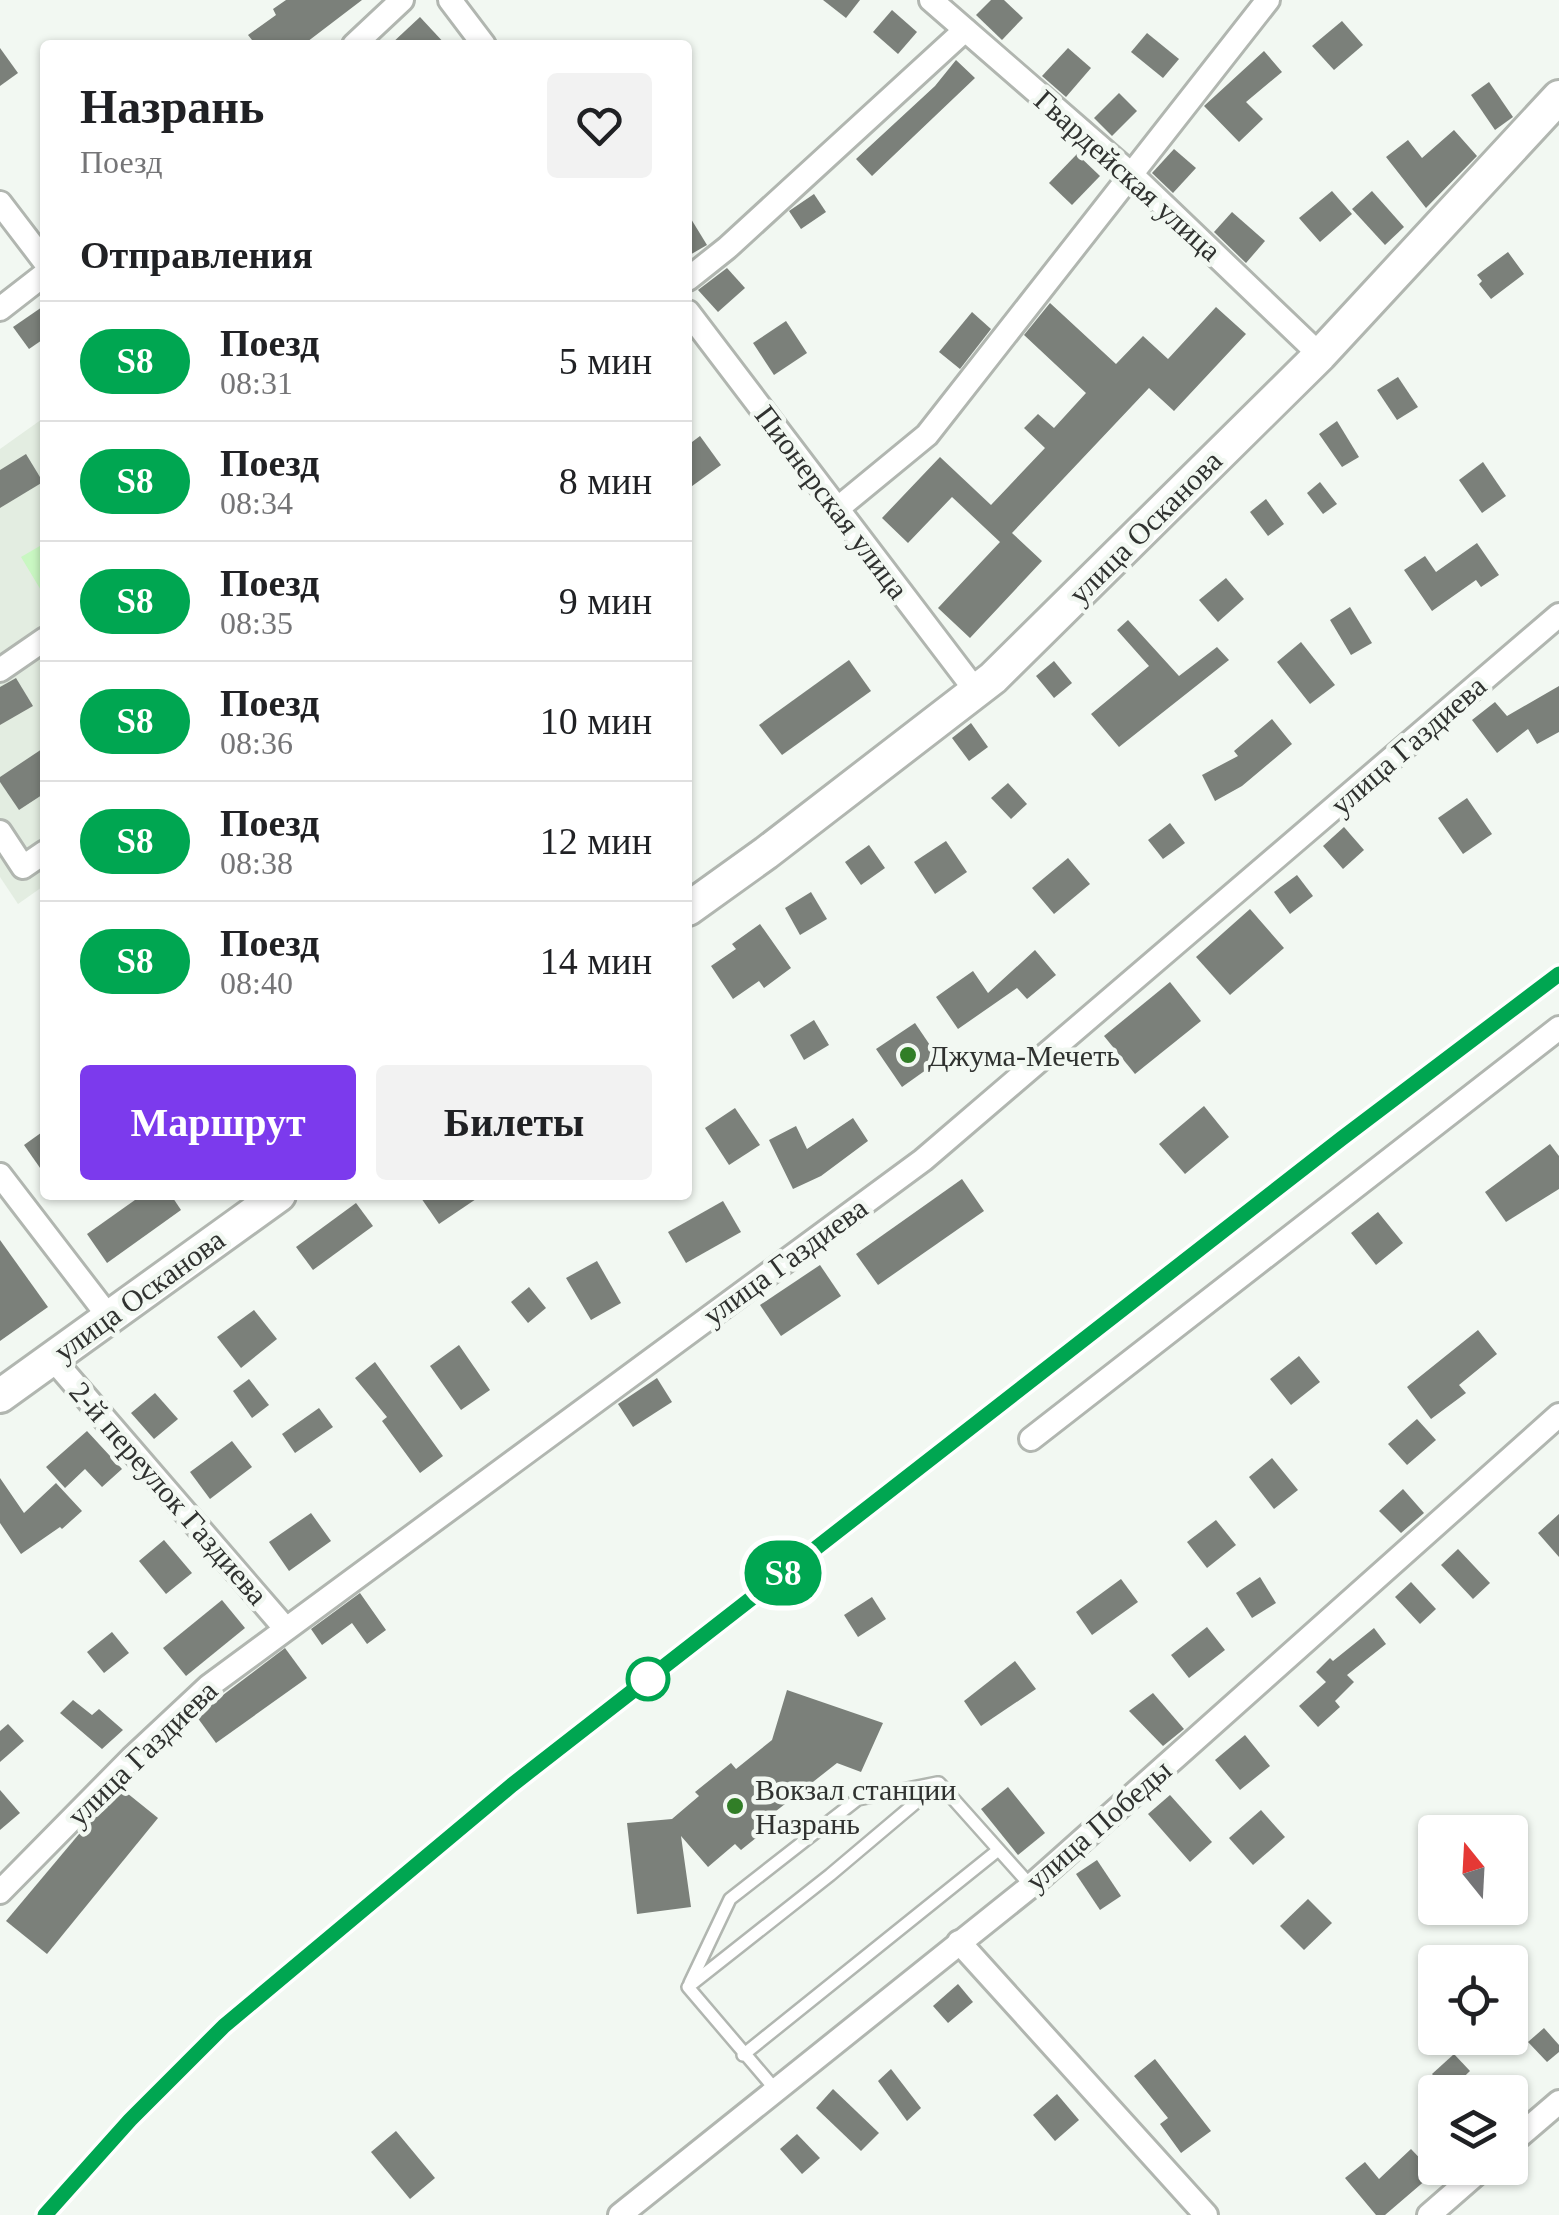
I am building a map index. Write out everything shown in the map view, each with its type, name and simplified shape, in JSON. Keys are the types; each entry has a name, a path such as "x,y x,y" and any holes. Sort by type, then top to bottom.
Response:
{"main road":[{"name":"улица Осканова","path":"692,905 766,854 993,678 1320,354 1559,98"},
{"name":"улица Осканова","path":"0,1396 272,1200"}],"street":[{"path":"359,40 402,0"},
{"path":"450,0 480,40"},
{"name":"Гвардейская улица","path":"931,0 1131,174 1320,354"},
{"path":"837,508 927,435 1268,0"},
{"path":"692,276 966,30"},
{"path":"0,204 40,256"},
{"path":"0,308 40,278"},
{"name":"Пионерская улица","path":"692,317 976,691"},
{"name":"улица Газдиева","path":"0,1892 208,1686 922,1160 1559,614"},
{"path":"0,670 40,642"},
{"path":"0,832 23,867 40,855"},
{"path":"1031,1439 1559,1028"},
{"path":"0,1176 109,1317"},
{"name":"2-й переулок Газдиева","path":"52,1358 285,1628"},
{"name":"улица Победы","path":"620,2215 1031,1886 1559,1415"},
{"path":"958,1942 1206,2215"},
{"path":"1528,2129 1559,2102"},
{"path":"1429,2215 1463,2185"}],"lane":[{"path":"939,1783 1031,1886"},
{"path":"688,1987 939,1783"},
{"path":"688,1987 730,1899 858,1799 939,1783"},
{"path":"743,2054 997,1851"},
{"path":"688,1987 775,2089"}],"shaded area":[{"path":"40,421 40,889 18,904 0,877 0,449"}],"green space":[{"path":"40,546 40,589 21,557"}],"building":[{"path":"286,0 362,0 310,40 252,40 248,35 276,15 273,9"},
{"path":"823,0 860,0 846,18"},
{"path":"991,0 1004,0 1023,18 1002,40 976,15"},
{"path":"892,10 917,32 898,54 873,32"},
{"path":"420,17 441,40 395,40"},
{"path":"1342,21 1363,45 1334,70 1312,46"},
{"path":"1147,33 1179,59 1163,78 1131,52"},
{"path":"0,48 18,73 0,86"},
{"path":"1068,48 1091,68 1066,97 1042,76"},
{"path":"1264,51 1282,72 1246,102 1263,119 1239,142 1204,106"},
{"path":"956,60 975,78 872,176 856,159 935,86"},
{"path":"1489,82 1513,117 1495,130 1471,95"},
{"path":"1119,93 1137,111 1112,136 1094,118"},
{"path":"1454,130 1477,156 1426,208 1386,157 1408,140 1422,158"},
{"path":"1174,149 1196,168 1173,193 1152,173"},
{"path":"1077,154 1100,176 1072,205 1049,183"},
{"path":"1332,191 1352,214 1320,242 1299,218"},
{"path":"1372,191 1404,227 1385,245 1352,209"},
{"path":"814,194 826,212 801,229 789,211"},
{"path":"1232,212 1265,241 1246,263 1214,232"},
{"path":"692,221 707,245 692,254"},
{"path":"1508,252 1524,274 1491,299 1477,275"},
{"path":"727,268 745,288 718,312 698,290"},
{"path":"1050,303 1116,364 1143,336 1168,359 1216,307 1246,334 1174,411 1149,388 1012,533 1042,561 970,638 938,608 1000,542 952,497 908,543 882,518 940,457 991,505 1045,448 1024,428 1038,414 1054,428 1086,393 1024,335"},
{"path":"40,308 40,341 29,349 13,327"},
{"path":"972,312 991,329 960,369 939,352"},
{"path":"786,321 807,353 774,375 753,343"},
{"path":"1398,377 1418,407 1397,420 1377,390"},
{"path":"1337,421 1359,457 1342,467 1319,434"},
{"path":"700,436 721,465 692,486 692,442"},
{"path":"26,454 40,484 0,508 0,470"},
{"path":"1483,462 1506,496 1482,513 1459,480"},
{"path":"1320,482 1337,504 1323,514 1307,493"},
{"path":"1266,499 1284,524 1268,536 1250,512"},
{"path":"1477,543 1499,575 1481,587 1476,580 1432,611 1404,570 1425,556 1436,572"},
{"path":"1226,578 1244,599 1218,622 1199,600"},
{"path":"1350,607 1372,643 1351,655 1330,620"},
{"path":"1128,620 1179,676 1217,647 1229,660 1119,747 1091,714 1149,666 1117,630"},
{"path":"1301,642 1335,685 1310,704 1277,662"},
{"path":"849,660 871,691 782,755 759,725"},
{"path":"1054,661 1072,683 1054,698 1036,676"},
{"path":"16,678 33,706 0,725 0,687"},
{"path":"1559,686 1559,732 1537,744 1528,729 1497,753 1472,720 1495,702 1507,716"},
{"path":"1272,719 1292,744 1242,786 1215,801 1202,775 1238,756 1234,751"},
{"path":"971,723 988,747 969,761 952,738"},
{"path":"40,750 40,796 19,810 0,777"},
{"path":"1008,783 1027,804 1011,819 991,798"},
{"path":"1467,798 1492,834 1463,854 1438,818"},
{"path":"1170,823 1185,843 1163,859 1148,840"},
{"path":"1344,827 1364,850 1343,869 1323,846"},
{"path":"946,841 967,872 935,894 914,862"},
{"path":"869,845 885,868 861,885 845,862"},
{"path":"1068,858 1090,884 1054,914 1032,888"},
{"path":"1297,875 1313,896 1290,914 1274,892"},
{"path":"811,892 827,919 800,935 785,908"},
{"path":"1250,909 1284,948 1230,995 1196,957"},
{"path":"760,924 791,968 764,988 759,981 733,999 711,966 736,949 732,944"},
{"path":"1035,950 1056,975 1027,999 1017,988 958,1029 936,997 973,971 988,993"},
{"path":"1170,982 1201,1021 1135,1074 1104,1036"},
{"path":"814,1020 829,1045 804,1060 790,1035"},
{"name":"Джума-Мечеть","path":"915,1023 940,1060 902,1087 876,1049"},
{"path":"1204,1106 1229,1137 1185,1174 1159,1144"},
{"path":"735,1108 760,1145 729,1165 705,1128"},
{"path":"853,1118 868,1141 821,1176 793,1189 769,1140 796,1126 807,1149"},
{"path":"40,1134 40,1168 24,1145"},
{"path":"1550,1144 1559,1156 1559,1189 1506,1222 1485,1192"},
{"path":"962,1179 984,1211 878,1285 856,1254"},
{"path":"135,1200 174,1200 181,1210 107,1263 87,1234"},
{"path":"422,1200 475,1200 439,1224"},
{"path":"723,1201 741,1232 686,1263 668,1232"},
{"path":"356,1203 373,1226 313,1270 296,1247"},
{"path":"1378,1212 1403,1243 1376,1265 1351,1233"},
{"path":"0,1240 48,1307 0,1341"},
{"path":"597,1261 621,1303 591,1320 566,1278"},
{"path":"820,1265 841,1296 781,1336 760,1305"},
{"path":"529,1287 546,1308 528,1323 511,1302"},
{"path":"254,1310 277,1339 241,1368 217,1337"},
{"path":"1478,1330 1497,1354 1459,1385 1466,1393 1431,1419 1407,1387"},
{"path":"459,1345 490,1390 461,1410 430,1366"},
{"path":"1299,1356 1320,1382 1291,1405 1270,1379"},
{"path":"375,1362 443,1456 420,1473 382,1421 387,1417 355,1378"},
{"path":"657,1378 672,1402 633,1427 618,1404"},
{"path":"249,1379 269,1405 252,1418 233,1391"},
{"path":"155,1393 178,1419 154,1439 131,1413"},
{"path":"319,1408 333,1427 295,1453 282,1434"},
{"path":"1417,1419 1436,1440 1407,1465 1388,1444"},
{"path":"87,1431 122,1469 102,1487 85,1469 65,1488 46,1467"},
{"path":"232,1441 252,1467 210,1499 190,1472"},
{"path":"1272,1458 1298,1490 1274,1509 1249,1477"},
{"path":"0,1478 24,1513 56,1483 82,1511 62,1529 21,1554 0,1523"},
{"path":"1403,1489 1424,1513 1401,1533 1379,1511"},
{"path":"311,1513 331,1541 289,1571 269,1542"},
{"path":"1559,1514 1559,1557 1538,1533"},
{"path":"1216,1520 1236,1545 1207,1568 1187,1542"},
{"path":"164,1540 192,1573 166,1594 139,1561"},
{"path":"1458,1549 1490,1583 1473,1599 1441,1565"},
{"path":"1260,1577 1276,1603 1252,1618 1236,1593"},
{"path":"1121,1579 1138,1602 1092,1635 1076,1612"},
{"path":"1411,1582 1436,1609 1420,1624 1395,1597"},
{"path":"360,1593 386,1630 367,1644 352,1623 322,1645 311,1629"},
{"path":"872,1597 886,1619 858,1637 844,1615"},
{"path":"222,1600 245,1628 186,1676 163,1648"},
{"path":"1207,1627 1225,1650 1189,1678 1171,1655"},
{"path":"1374,1628 1386,1644 1347,1675 1354,1682 1335,1701 1340,1707 1318,1727 1299,1706 1326,1682 1316,1672"},
{"path":"112,1632 129,1653 104,1673 87,1652"},
{"path":"285,1648 307,1678 216,1743 197,1717"},
{"path":"1015,1661 1036,1689 981,1726 964,1701"},
{"name":"Вокзал станции Назрань","path":"787,1690 883,1723 861,1772 837,1763 771,1815 776,1822 741,1850 735,1844 708,1867 681,1836 691,1907 637,1914 627,1823 672,1819 699,1796 695,1792 731,1763 736,1769 772,1740"},
{"path":"1153,1693 1184,1729 1163,1746 1129,1711"},
{"path":"73,1700 92,1715 99,1709 123,1730 102,1749 60,1713"},
{"path":"8,1724 24,1741 0,1762 0,1731"},
{"path":"1245,1735 1270,1766 1240,1790 1215,1760"},
{"path":"1008,1787 1045,1833 1018,1855 981,1809"},
{"path":"122,1789 158,1818 47,1954 6,1921"},
{"path":"0,1790 20,1813 0,1830"},
{"path":"1170,1795 1212,1842 1190,1862 1148,1814"},
{"path":"1261,1810 1285,1837 1253,1865 1229,1838"},
{"path":"1097,1860 1121,1896 1100,1910 1076,1874"},
{"path":"1308,1899 1332,1923 1304,1950 1280,1926"},
{"path":"958,1984 973,2002 948,2023 933,2006"},
{"path":"1544,2028 1559,2045 1559,2052 1547,2062 1528,2042"},
{"path":"1453,2055 1470,2071 1466,2075 1432,2074"},
{"path":"1155,2059 1211,2131 1181,2153 1160,2124 1168,2118 1134,2076"},
{"path":"891,2069 921,2108 907,2121 878,2081"},
{"path":"833,2089 879,2133 861,2151 816,2108"},
{"path":"1057,2094 1079,2120 1055,2141 1033,2115"},
{"path":"396,2131 435,2178 410,2199 371,2152"},
{"path":"797,2134 820,2158 802,2174 780,2149"},
{"path":"1411,2149 1418,2156 1420,2185 1385,2215 1376,2215 1345,2178 1365,2162 1379,2179"}],"railway":[{"path":"46,2215 130,2120 224,2026 512,1785 1341,1139 1559,974"}],"train":[{"name":"S8","path":"45,2215 130,2120 224,2026 512,1785 1341,1139 1559,974"}],"place":[{"name":"Джума-Мечеть","path":"908,1055"},
{"name":"Вокзал станции Назрань","path":"735,1806"}]}
